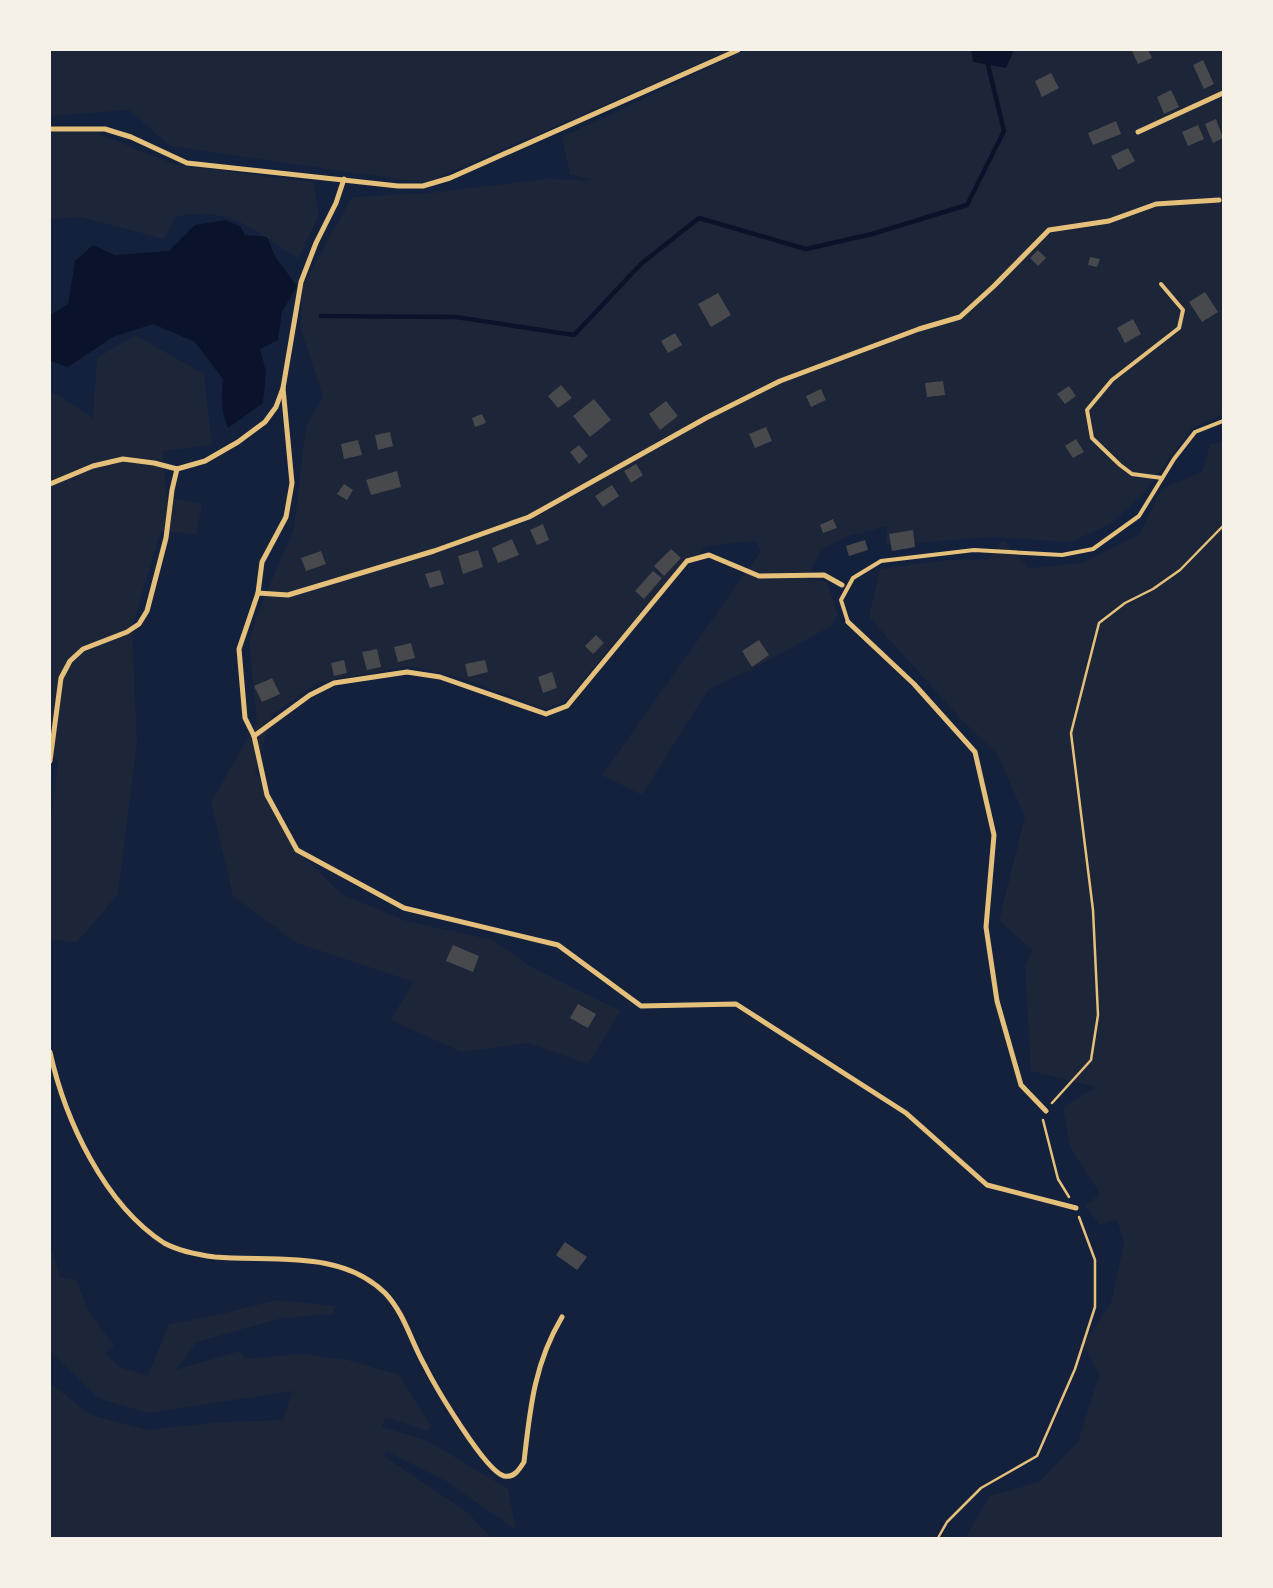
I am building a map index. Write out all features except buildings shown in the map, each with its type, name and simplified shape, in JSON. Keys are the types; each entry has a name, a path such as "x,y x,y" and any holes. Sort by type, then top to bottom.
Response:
{"street":[{"path":"50,129 105,129 132,137 188,163 398,186 423,186 450,178 738,50"},
{"path":"1138,132 1223,93"},
{"path":"50,484 93,466 123,459 154,463 177,469 204,462 238,442 265,422 276,407 283,388 301,282 316,243 336,203 344,179"},
{"path":"258,593 288,595 434,551 529,517 706,418 780,381 919,329 960,317 994,286 1049,230 1109,221 1156,204 1219,200"},
{"path":"283,388 292,483 286,517 262,562 258,593 239,649 245,718 254,736 267,795 297,850 404,908 558,945 641,1006 736,1004 906,1113 987,1185 1076,1208"},
{"path":"50,761 61,678 70,661 83,649 127,632 139,624 147,611 166,538 172,490 177,469"},
{"path":"254,736 310,696 334,683 407,672 440,677 546,714 567,706 688,560 700,556 709,555 759,576 824,575 842,585"},
{"path":"848,622 914,684 975,752 994,835 986,927 998,1001 1021,1085 1046,1111"},
{"path":"50,1052 66,1104 97,1172 112,1193 142,1224 165,1243 186,1252 215,1257 283,1258 316,1262 348,1271 369,1281 384,1293 398,1309 424,1365 441,1394 490,1466 502,1476 512,1476 519,1471 524,1462 537,1376 547,1342 562,1317"}],"lane":[{"path":"1161,284 1183,310 1179,328 1112,380 1087,410 1092,438 1120,465 1132,474 1162,478"},
{"path":"848,622 841,600 853,578 881,561 974,550 1062,555 1093,549 1139,516 1162,478 1195,432 1223,421"}],"path":[{"path":"938,1538 947,1522 981,1488 1037,1456 1075,1368 1095,1306 1095,1260 1076,1208 1058,1179 1042,1116 1091,1060 1098,1015 1093,910 1071,733 1099,623 1125,603 1153,589 1180,570 1223,526"}],"shaded area":[{"path":"50,50 730,50 426,183 170,146 129,110 50,116"},
{"path":"746,50 1223,50 1223,414 1191,429 1145,492 1112,523 1071,542 991,537 886,545 887,526 849,536 821,550 808,579 827,582 838,615 831,626 756,667 708,690 642,795 602,775 761,551 755,541 707,546 662,588 565,701 544,709 464,679 411,666 319,682 272,715 255,771 297,850 341,894 406,921 493,940 531,967 621,1011 588,1064 528,1043 462,1052 390,1020 414,982 297,943 233,896 211,802 257,723 249,641 260,607 294,529 306,426 323,397 301,329 302,287 352,197 430,193 545,179 591,180 570,174 562,137"},
{"path":"971,50 1014,50 1006,68 973,62"},
{"path":"50,132 94,132 176,165 313,182 319,215 298,259 241,223 211,214 175,217 164,239 81,217 50,219"},
{"path":"225,220 240,226 245,235 267,237 276,258 297,286 282,312 278,340 260,349 266,372 263,403 228,428 222,404 223,379 195,342 153,324 113,337 68,367 50,361 50,315 68,304 75,261 93,245 115,255 169,251 195,225"},
{"path":"135,335 204,374 212,445 163,451 166,497 202,504 196,534 161,531 132,627 137,744 118,894 77,942 50,939 50,827 58,760 50,756 50,393 58,395 93,418 97,358"},
{"path":"1223,442 1223,1538 965,1538 990,1496 1039,1482 1078,1442 1099,1375 1083,1344 1111,1303 1124,1244 1117,1219 1100,1225 1085,1206 1100,1194 1070,1147 1063,1107 1096,1087 1031,1071 1025,967 1033,950 999,921 1025,817 997,754 960,718 869,617 880,569 948,560 988,559 1003,540 1029,568 1082,563 1140,534 1161,489 1202,472 1210,444"},
{"path":"50,1242 60,1277 76,1280 89,1312 114,1346 105,1354 120,1367 148,1376 169,1324 218,1315 277,1300 334,1306 334,1314 282,1318 197,1342 175,1370 240,1351 245,1359 300,1354 348,1360 399,1375 431,1426 427,1431 385,1417 382,1427 428,1441 508,1489 516,1530 446,1481 386,1451 384,1456 467,1512 492,1538 50,1538 50,1383 91,1415 147,1430 221,1422 283,1420 292,1391 148,1413 98,1398 50,1351"}],"waterway":[{"path":"321,316 456,317 574,335 642,263 699,218 806,249 872,234 967,205 1004,131 988,65 990,61"}]}
